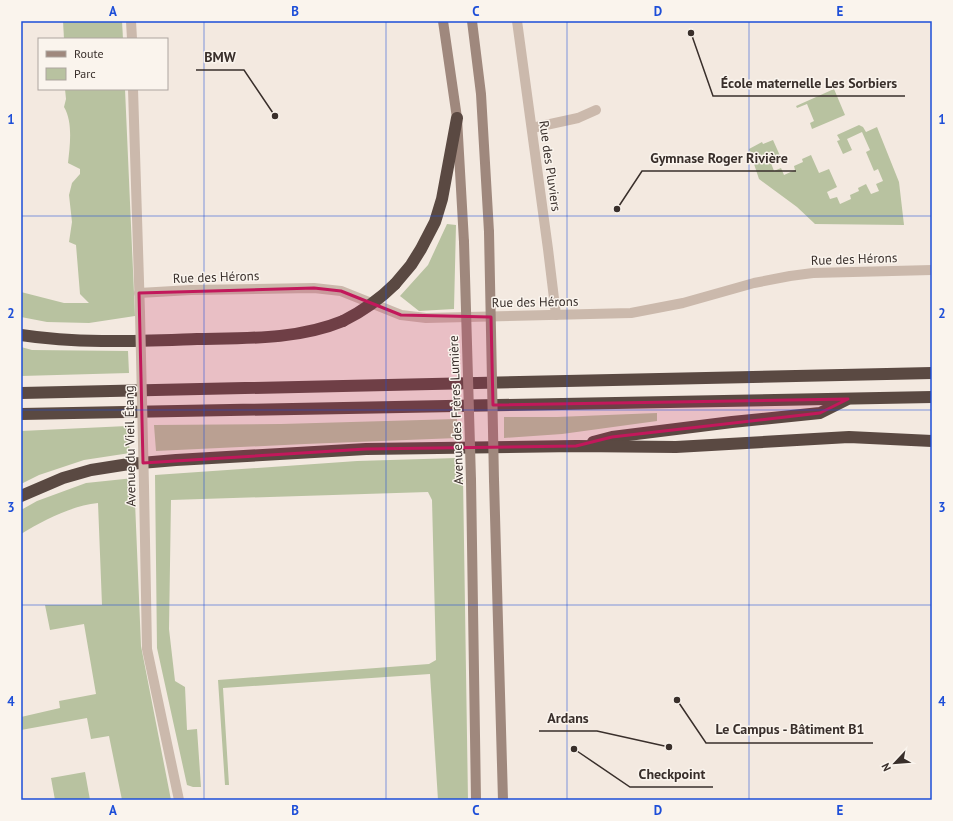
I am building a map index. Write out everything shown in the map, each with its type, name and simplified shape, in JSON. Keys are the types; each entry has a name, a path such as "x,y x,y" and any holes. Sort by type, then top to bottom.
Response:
{"highway":[{"path":"21,335 46,339 114,342 253,338 308,332 327,328 358,314 380,299 396,284 418,255 435,222 442,199 457,118"},
{"path":"21,392 932,374"},
{"path":"21,414 932,397"},
{"path":"576,446 612,437 732,422 820,414 848,399"},
{"path":"21,496 70,476 91,470 129,464 366,449 576,446 676,447 849,437 932,440"}],"main road":[{"name":"Avenue des Frères Lumière","path":"443,21 457,118 464,242 471,480 476,800"},
{"path":"472,21 480,94 489,232 503,800"}],"street":[{"path":"131,21 132,38"},
{"name":"Rue des Pluviers","path":"517,21 556,315"},
{"name":"Avenue du Vieil Étang","path":"133,90 140,313 147,649 179,800"},
{"path":"532,128 578,118 596,110"},
{"name":"Rue des Hérons","path":"139,293 191,290 309,288 341,291 401,315 426,318 631,313 683,303 754,283 813,273 932,270"}],"highlighted area":[{"path":"314,288 341,291 401,315 491,317 493,405 848,399 820,413 612,437 576,446 366,449 143,463 139,293"}],"green space":[{"path":"63,21 122,21 123,38 64,38"},
{"path":"834,89 845,115 812,129 810,123 814,121 807,104 797,108 796,106"},
{"path":"65,90 125,90 135,316 89,323 47,322 21,317 21,292 64,303 89,303 80,294 76,245 69,242 72,222 69,195 72,183 80,174 80,169 68,163 70,127 64,107 66,99"},
{"path":"859,125 863,127 866,132 877,127 899,182 904,225 815,224 797,207 759,179 749,149 762,142 763,144 773,140 781,158 771,163 774,171 781,168 784,175 795,170 794,166 803,162 802,159 811,155 819,173 829,169 837,187 827,192 830,199 837,197 840,204 851,199 850,195 859,191 858,188 866,184 871,194 879,191 876,184 883,181 878,169 874,171 866,152 870,150 862,132 847,139 852,150 843,154 837,141 840,140 837,135"},
{"path":"447,224 456,225 454,309 419,311 400,296 428,265"},
{"path":"21,347 32,350 128,351 129,373 21,376"},
{"path":"657,413 657,421 562,434 504,438 504,417 557,417"},
{"path":"457,419 457,438 156,451 154,425 281,424"},
{"path":"127,426 130,453 84,460 39,475 21,484 21,431"},
{"path":"457,458 458,476 463,477 468,800 438,800 430,674 223,688 229,785 225,785 218,680 429,664 436,660 432,500 428,492 171,500 169,629 175,681 185,687 187,730 197,729 201,787 187,785 157,648 155,475 357,461"},
{"path":"134,478 141,646 171,800 122,800 109,736 91,739 87,718 21,730 21,717 60,708 59,701 96,694 84,624 50,630 45,605 102,605 98,503 78,507 58,514 21,534 21,510 37,501 86,483"},
{"path":"85,772 90,800 55,800 51,778"}],"place":[{"name":"École maternelle Les Sorbiers","path":"691,33"},
{"name":"BMW","path":"275,116"},
{"name":"Gymnase Roger Rivière","path":"617,209"},
{"name":"Le Campus - Bâtiment B1","path":"677,700"},
{"name":"Ardans","path":"669,747"},
{"name":"Checkpoint","path":"574,749"}]}
